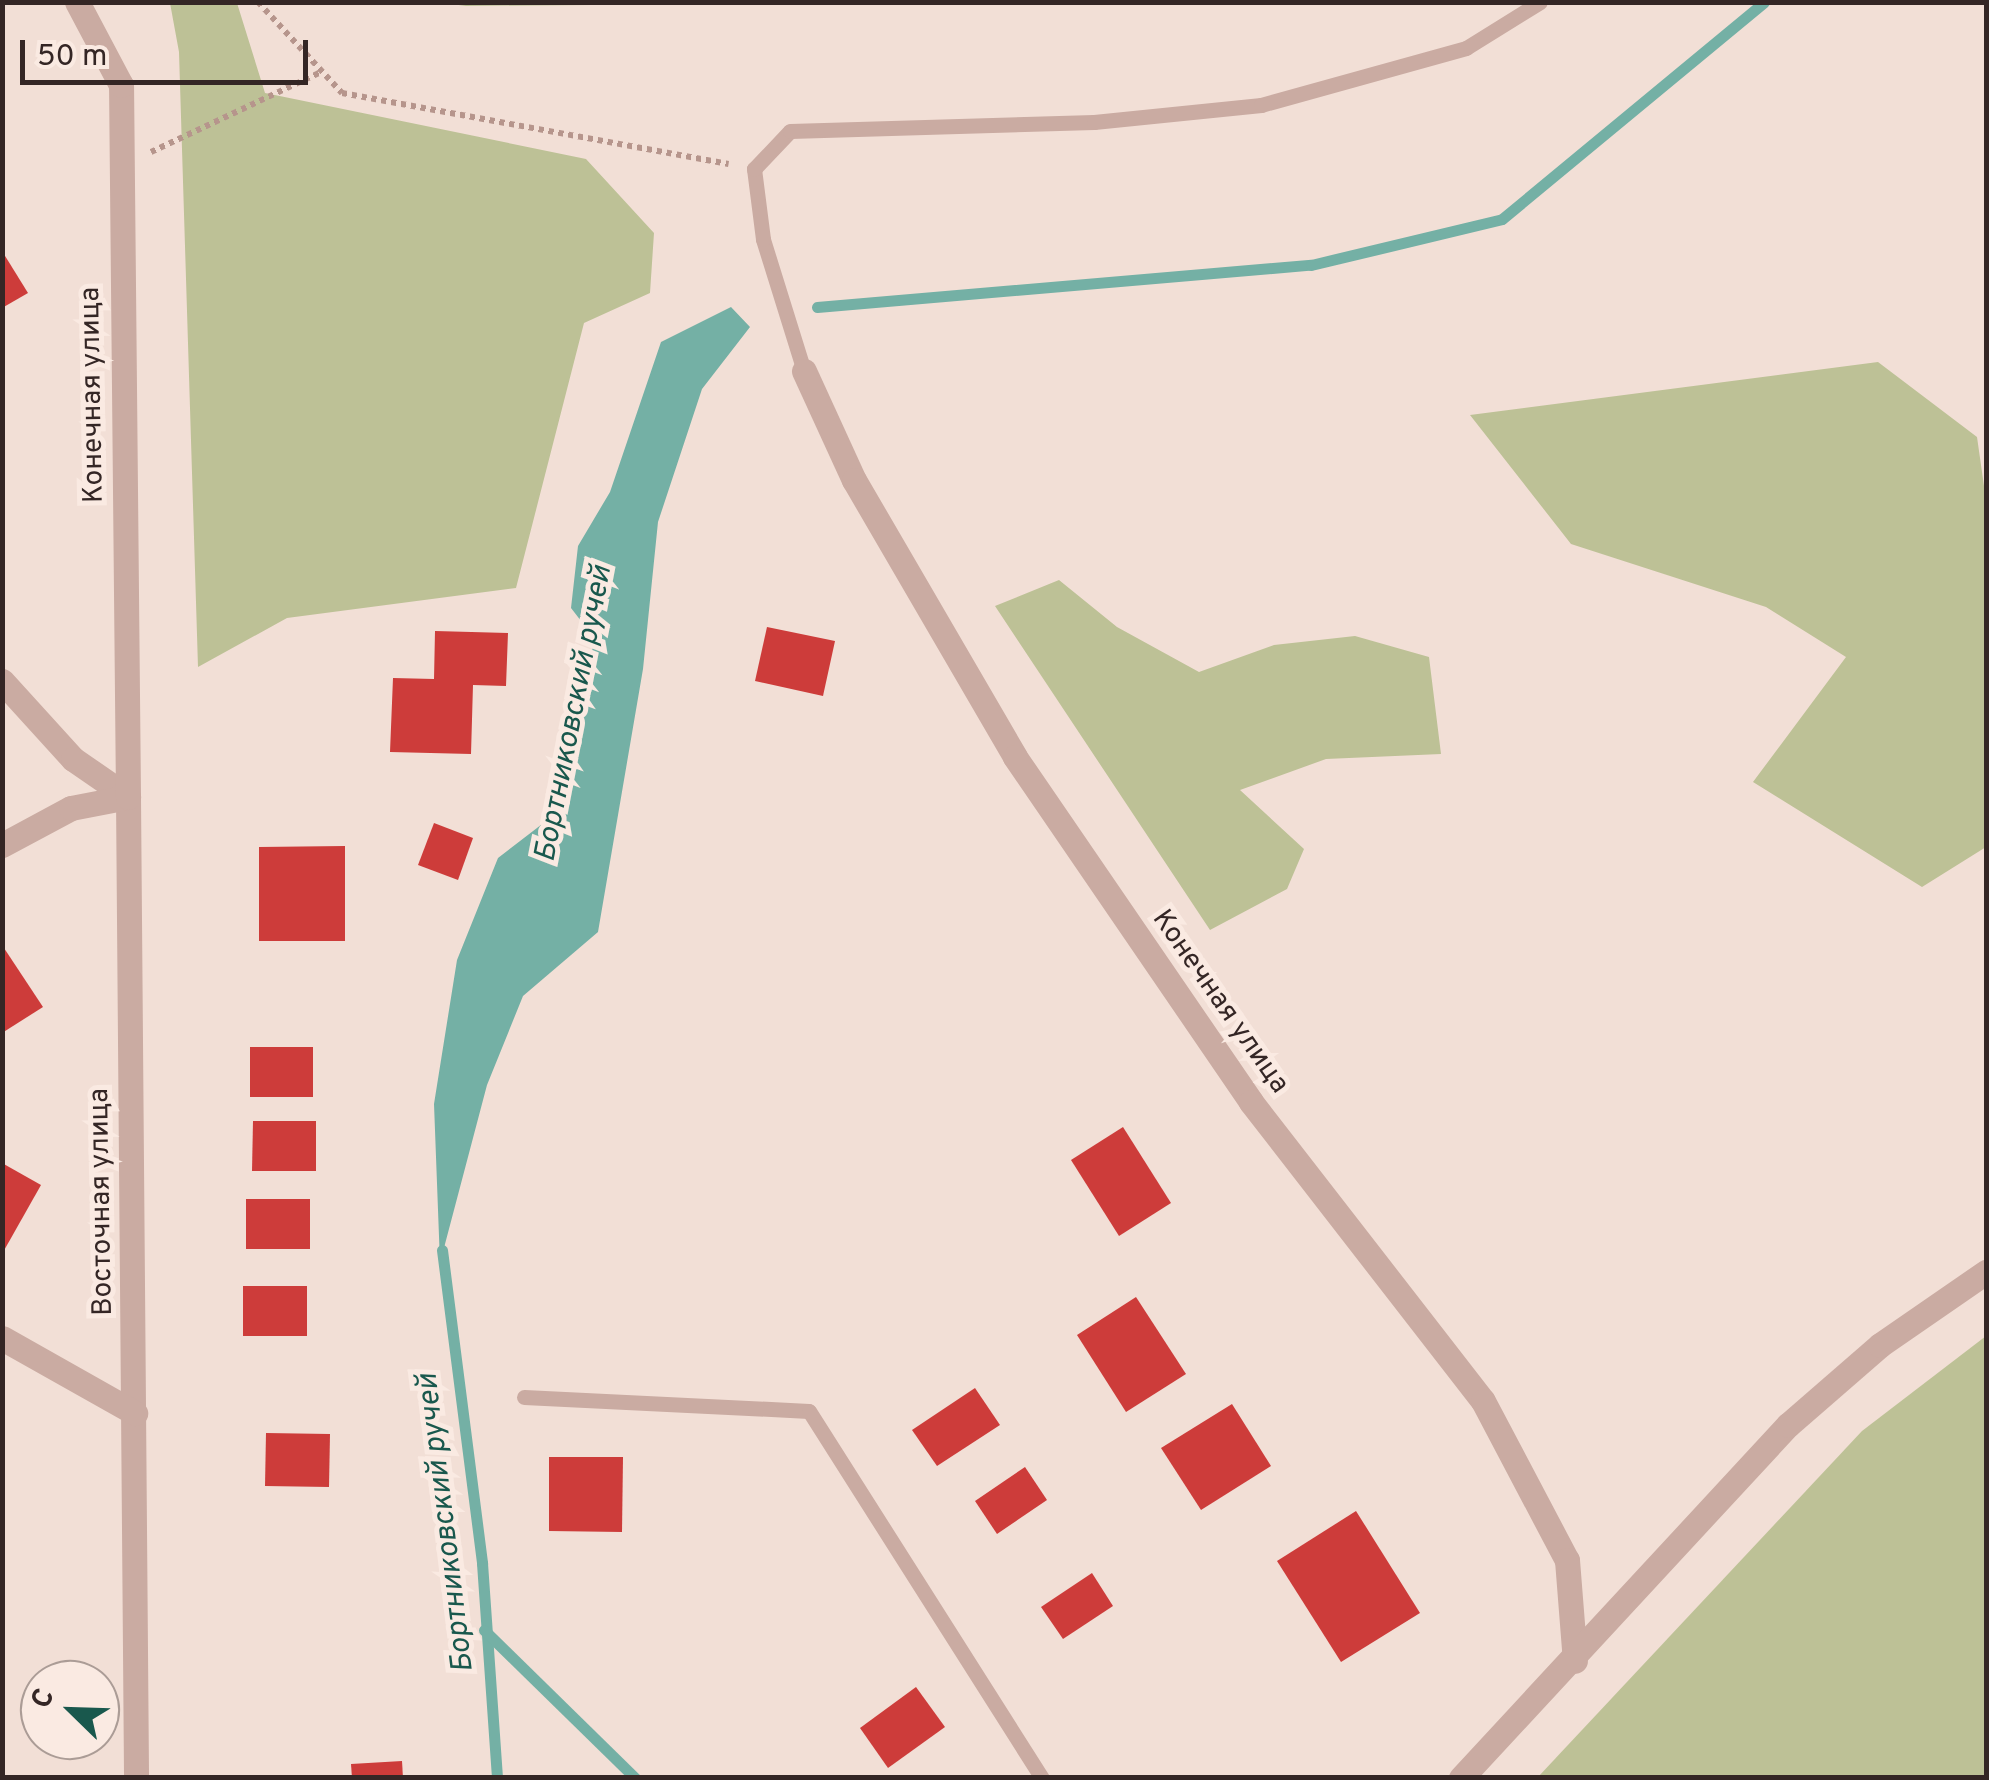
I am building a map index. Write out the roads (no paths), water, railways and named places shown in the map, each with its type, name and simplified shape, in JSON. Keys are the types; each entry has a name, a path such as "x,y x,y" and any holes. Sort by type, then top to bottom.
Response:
{"street":[{"name":"Конечная улица","path":"77,2 121,86 128,798"},
{"name":"Конечная улица","path":"804,371 854,480 1015,756 1251,1102 1483,1401 1567,1560 1575,1661"},
{"path":"2,681 73,759 128,798"},
{"path":"2,845 71,808 128,798"},
{"name":"Восточная улица","path":"128,798 136,1778"},
{"path":"1462,1778 1575,1661 1788,1425 1880,1345 1986,1272"},
{"path":"2,1338 135,1413"}],"lane":[{"path":"804,371 763,238 754,169 790,131 1094,122 1261,104 1466,48 1540,2"},
{"path":"524,1397 809,1411 1042,1778"}],"water":[{"path":"731,307 750,327 702,389 658,522 643,669 598,932 523,996 487,1085 440,1263 434,1104 457,960 498,858 550,818 595,639 571,608 578,546 610,492 661,342"}],"waterway":[{"name":"Бортниковский ручей","path":"817,307 1311,265 1502,219 1764,2"},
{"name":"Бортниковский ручей","path":"442,1250 482,1563 497,1778"},
{"path":"484,1630 635,1778"}]}
